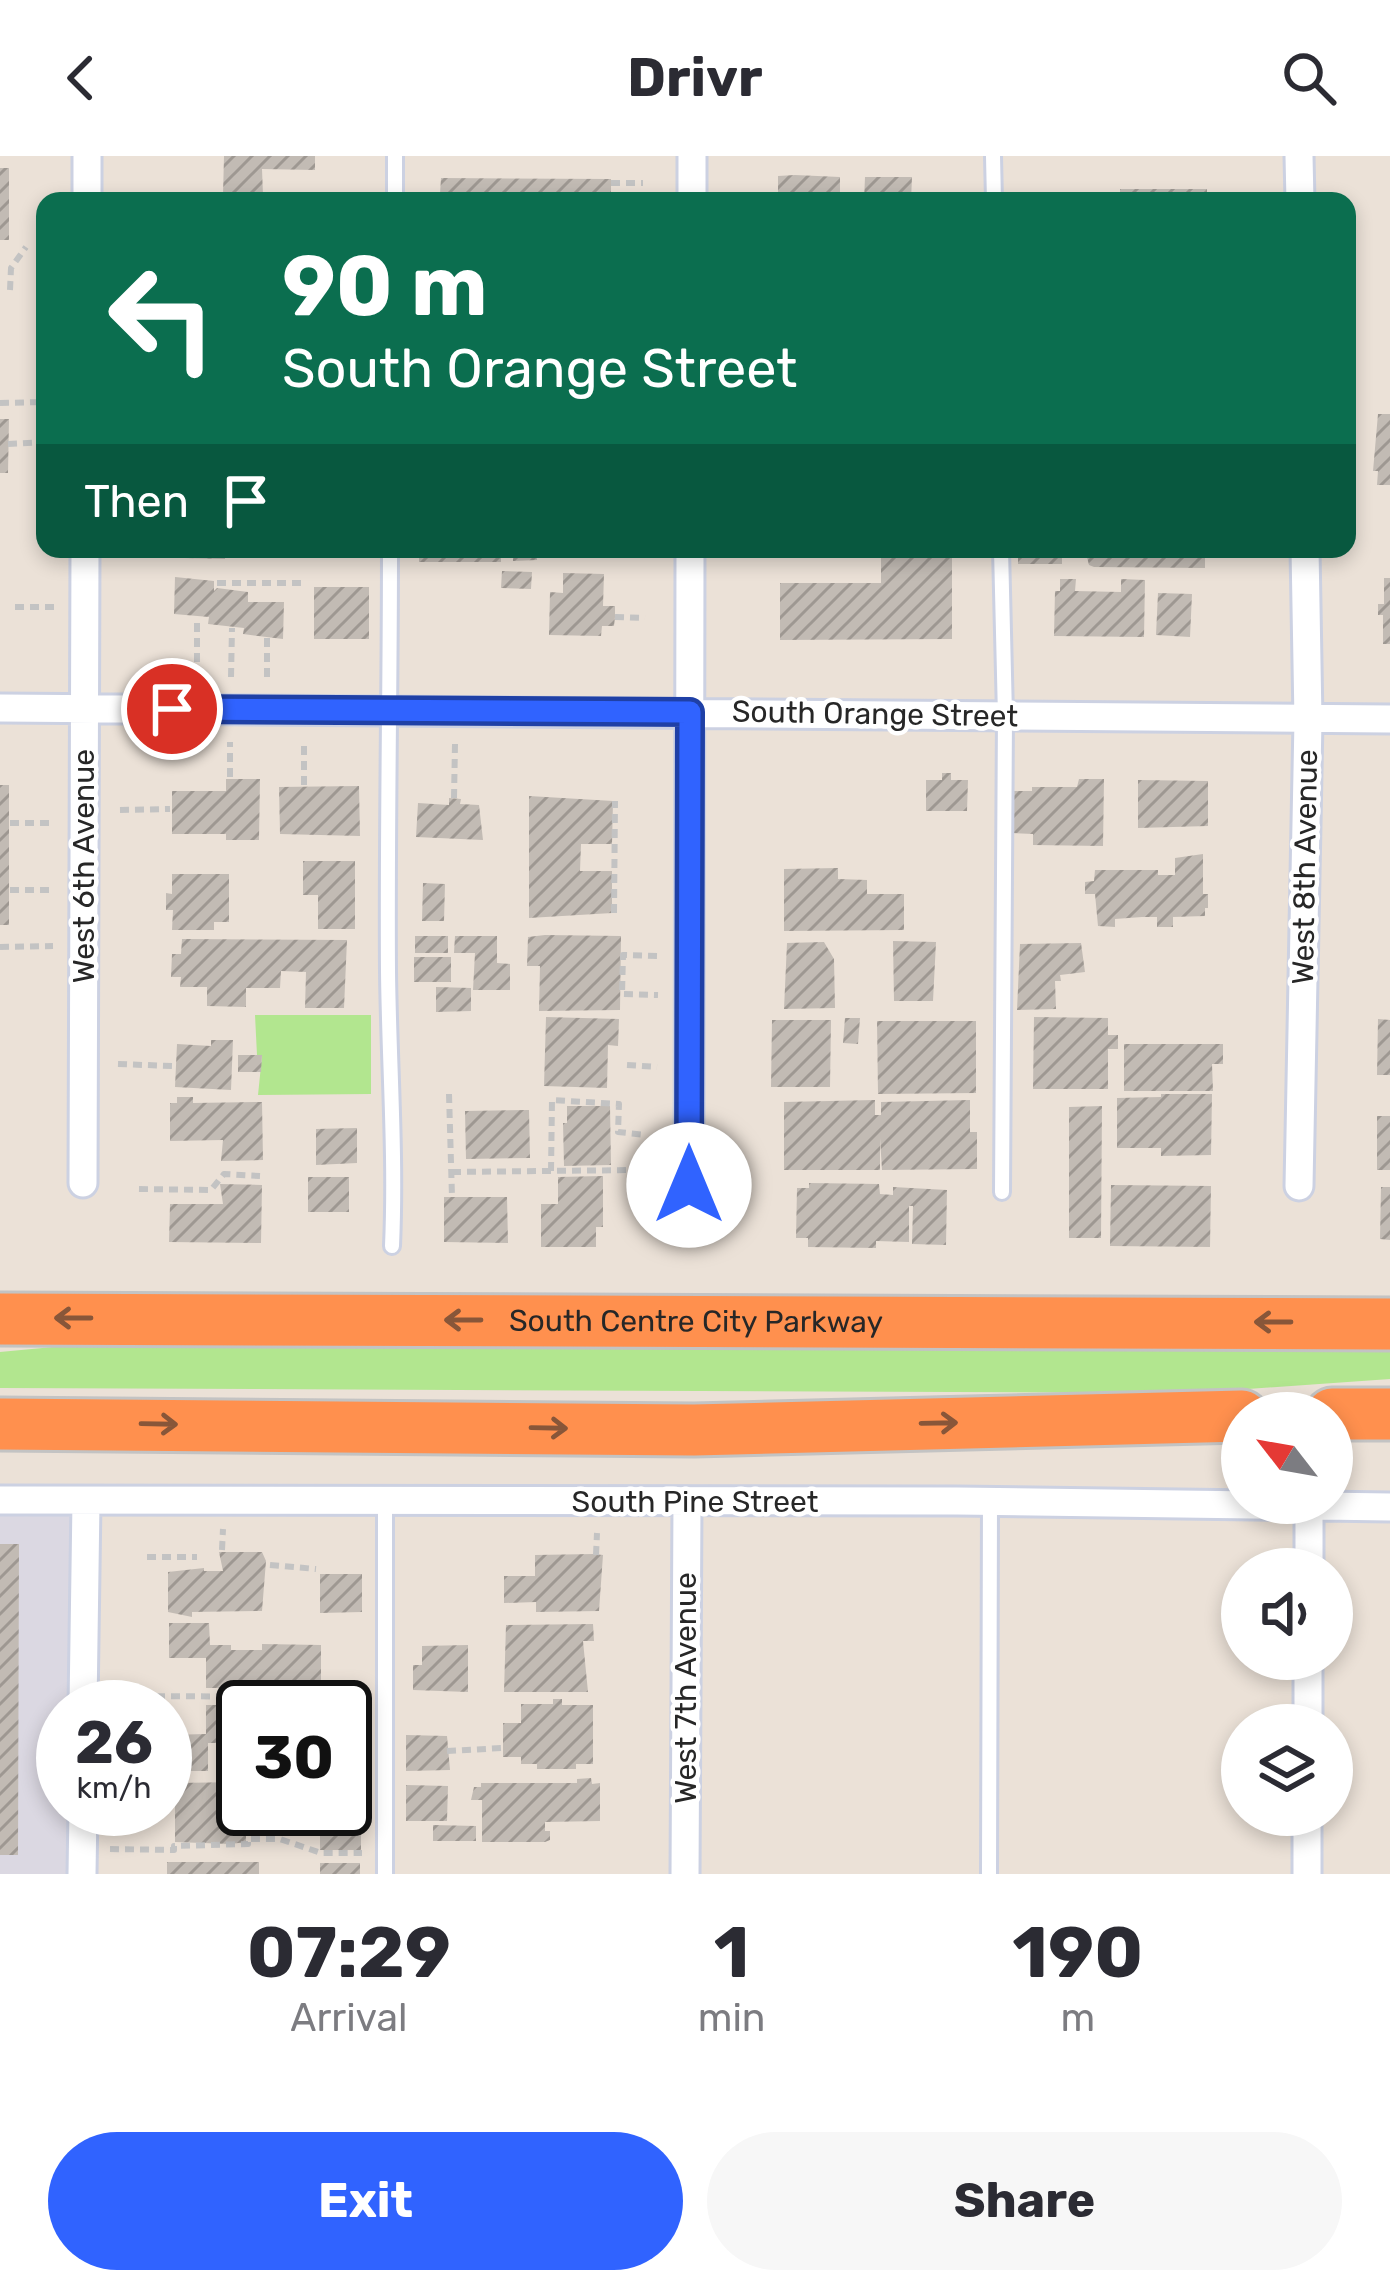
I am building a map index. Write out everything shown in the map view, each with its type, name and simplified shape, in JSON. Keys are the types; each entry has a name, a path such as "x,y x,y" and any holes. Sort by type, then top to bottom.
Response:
{"highway":[{"name":"South Centre City Parkway","path":"0,1319 1390,1324"},
{"path":"1353,1414 1390,1414"},
{"path":"0,1424 694,1430 1221,1417"}],"street":[{"path":"87,156 87,192"},
{"path":"692,156 692,192"},
{"path":"1299,156 1300,192"},
{"name":"West 6th Avenue","path":"83,1183 86,558"},
{"path":"689,1185 690,558"},
{"name":"West 8th Avenue","path":"1298,1186 1307,720 1305,558"},
{"name":"South Orange Street","path":"0,708 1390,718"},
{"name":"South Pine Street","path":"0,1500 1221,1506"},
{"path":"83,1680 86,1501"},
{"name":"West 7th Avenue","path":"685,1874 687,1503"},
{"name":"South Pine Street","path":"1353,1507 1390,1507"},
{"path":"1306,1874 1307,1836"}],"lane":[{"path":"394,192 395,156"},
{"path":"993,156 994,192"},
{"path":"390,558 390,1093 396,1162 392,1246"},
{"path":"1001,558 1002,1192"},
{"path":"385,1502 385,1874"},
{"path":"989,1874 990,1502"}],"path":[{"path":"611,183 643,183"},
{"path":"10,290 10,268 26,247"},
{"path":"0,403 36,402"},
{"path":"8,443 36,442"},
{"path":"217,583 304,583"},
{"path":"15,607 55,607"},
{"path":"197,617 197,677"},
{"path":"615,617 645,618"},
{"path":"231,677 232,628"},
{"path":"267,638 267,677"},
{"path":"230,742 230,777"},
{"path":"304,743 304,785"},
{"path":"454,798 455,744"},
{"path":"614,913 615,801"},
{"path":"120,810 170,808"},
{"path":"10,823 53,824"},
{"path":"10,890 53,890"},
{"path":"0,947 52,946"},
{"path":"657,956 623,955 622,994 658,995"},
{"path":"118,1064 172,1066"},
{"path":"627,1066 657,1067"},
{"path":"448,1094 452,1197"},
{"path":"551,1171 552,1100 620,1104 617,1132 646,1135"},
{"path":"452,1172 637,1171"},
{"path":"139,1189 211,1190 224,1174 260,1176"},
{"path":"596,1555 597,1532"},
{"path":"147,1557 197,1557"},
{"path":"270,1565 316,1569"},
{"path":"192,1700 385,1697"},
{"path":"447,1751 502,1748"},
{"path":"82,1862 174,1850 174,1846 248,1844 248,1839 271,1839 321,1853 384,1854"}],"shaded area":[{"path":"0,1500 86,1501 83,1680 36,1680 36,1836 83,1836 82,1874 0,1874"}],"green space":[{"path":"255,1015 371,1015 371,1094 258,1095 262,1056 257,1055"},
{"path":"1390,1340 1390,1379 1192,1393 0,1388 0,1352 85,1344"}],"building":[{"path":"224,156 315,156 315,170 262,169 263,192 223,192"},
{"path":"0,168 9,168 9,240 0,240"},
{"path":"778,176 840,177 840,192 778,192"},
{"path":"865,177 912,177 911,192 864,192"},
{"path":"441,178 611,179 611,192 440,192"},
{"path":"1120,189 1207,189 1207,192"},
{"path":"1378,414 1390,414 1390,485 1377,485 1378,471 1373,471"},
{"path":"0,419 9,419 8,473 0,473"},
{"path":"419,558 501,558 501,562 419,562"},
{"path":"881,558 952,558 952,639 780,640 780,583 881,583"},
{"path":"1018,558 1062,558 1062,564 1018,564"},
{"path":"1087,558 1205,558 1205,568 1089,565"},
{"path":"502,571 532,572 531,589 501,588"},
{"path":"563,573 604,574 603,606 615,606 615,617 614,626 602,626 601,636 549,635 550,592 563,593"},
{"path":"175,577 214,581 214,591 248,592 248,602 284,602 283,639 208,624 209,617 174,614"},
{"path":"1384,578 1390,578 1390,644 1383,644 1383,615 1378,615 1378,604 1384,604"},
{"path":"1060,579 1076,579 1075,591 1121,592 1121,579 1145,580 1144,637 1054,636 1055,591 1060,591"},
{"path":"314,587 369,587 369,639 314,639"},
{"path":"1158,593 1192,594 1190,637 1156,635"},
{"path":"942,773 951,773 951,780 968,780 967,811 926,811 926,780 942,780"},
{"path":"226,779 260,779 259,840 226,840 226,834 172,834 172,791 226,791"},
{"path":"1079,779 1104,779 1103,846 1033,845 1033,834 1011,833 1012,791 1077,787"},
{"path":"1138,780 1208,781 1208,826 1138,828"},
{"path":"0,785 9,785 9,925 0,925"},
{"path":"359,786 360,836 280,834 279,787"},
{"path":"529,796 613,801 612,844 581,844 580,871 612,871 612,913 529,918"},
{"path":"449,798 479,805 483,840 416,837 418,803 449,805"},
{"path":"1203,854 1203,894 1208,894 1205,916 1173,917 1173,927 1157,927 1157,917 1115,919 1115,927 1098,926 1095,894 1085,894 1085,882 1094,881 1095,870 1158,870 1158,875 1175,875 1175,858"},
{"path":"303,861 355,861 355,929 318,929 318,895 303,895"},
{"path":"838,868 838,879 867,880 867,894 904,894 904,930 784,931 784,869"},
{"path":"172,874 229,874 229,922 214,922 214,930 172,930 173,910 166,910 166,893 172,894"},
{"path":"423,883 445,884 444,921 422,921"},
{"path":"415,936 448,936 448,953 415,953"},
{"path":"455,936 497,936 497,963 510,964 510,990 473,990 475,953 454,953"},
{"path":"621,936 620,1010 539,1011 540,966 527,966 528,937"},
{"path":"182,939 347,940 344,1008 305,1008 306,972 281,971 280,988 246,988 246,1007 207,1006 207,987 180,987 181,977 171,977 172,954 181,954"},
{"path":"893,941 936,942 933,1001 894,1001"},
{"path":"824,942 834,959 835,1008 784,1009 787,943"},
{"path":"1081,943 1085,972 1060,975 1061,981 1055,981 1056,1009 1017,1010 1020,944"},
{"path":"414,957 451,957 451,982 414,982"},
{"path":"436,987 471,988 471,1011 436,1012"},
{"path":"546,1017 619,1019 618,1046 608,1045 607,1088 544,1086"},
{"path":"1034,1017 1108,1018 1108,1035 1118,1035 1118,1049 1108,1049 1108,1089 1033,1089"},
{"path":"845,1018 860,1018 858,1044 843,1043"},
{"path":"1378,1019 1390,1020 1390,1075 1377,1075"},
{"path":"772,1020 831,1020 830,1087 771,1087"},
{"path":"877,1021 976,1021 976,1093 878,1094"},
{"path":"211,1040 233,1040 231,1090 175,1087 177,1044 211,1046"},
{"path":"1124,1044 1223,1044 1223,1064 1212,1064 1213,1091 1124,1091"},
{"path":"238,1055 262,1055 261,1072 238,1072"},
{"path":"1212,1094 1211,1155 1161,1156 1161,1148 1117,1148 1117,1098"},
{"path":"177,1097 193,1097 193,1103 262,1102 263,1160 221,1161 223,1140 170,1141 170,1103 177,1103"},
{"path":"875,1100 875,1115 881,1115 881,1102 970,1100 970,1132 977,1132 977,1169 882,1170 880,1138 880,1170 784,1170 784,1102"},
{"path":"567,1106 610,1106 611,1165 564,1166"},
{"path":"1102,1106 1101,1238 1069,1238 1069,1107"},
{"path":"529,1110 530,1158 466,1159 465,1111"},
{"path":"1377,1116 1390,1116 1390,1170 1377,1170"},
{"path":"357,1128 357,1163 316,1165 316,1129"},
{"path":"603,1176 603,1227 596,1227 596,1247 541,1247 541,1204 558,1204 558,1177"},
{"path":"308,1177 349,1177 349,1212 308,1212"},
{"path":"809,1183 879,1184 880,1194 893,1195 893,1187 947,1190 946,1245 912,1244 913,1206 909,1206 909,1242 876,1241 876,1248 808,1247 808,1238 796,1238 797,1188 809,1188"},
{"path":"220,1184 262,1185 261,1243 169,1242 170,1204 223,1204"},
{"path":"1111,1185 1211,1186 1210,1247 1110,1246"},
{"path":"1381,1187 1390,1187 1390,1240 1380,1239"},
{"path":"444,1197 507,1197 508,1243 444,1242"},
{"path":"0,1544 19,1544 18,1855 0,1855"},
{"path":"219,1552 262,1552 266,1561 262,1611 192,1612 192,1617 168,1612 168,1572 223,1571"},
{"path":"535,1555 603,1555 599,1611 536,1612 536,1602 504,1603 504,1576 535,1576"},
{"path":"320,1574 362,1574 362,1612 320,1613"},
{"path":"169,1623 209,1623 210,1645 231,1645 231,1650 262,1650 262,1644 321,1645 321,1680 216,1680 216,1688 206,1688 206,1658 169,1658"},
{"path":"593,1624 594,1641 583,1641 588,1692 504,1692 506,1625"},
{"path":"468,1645 468,1692 413,1690 413,1665 422,1665 422,1646"},
{"path":"553,1699 562,1699 562,1705 593,1705 593,1764 537,1769 537,1764 521,1764 521,1757 503,1757 503,1723 521,1723 521,1704 553,1704"},
{"path":"206,1705 216,1705 216,1743 208,1743 208,1771 192,1771 192,1734 206,1734"},
{"path":"406,1735 447,1736 450,1770 406,1771"},
{"path":"591,1778 592,1784 600,1783 600,1821 545,1822 550,1840 545,1842 482,1842 482,1800 471,1800 474,1787 481,1783 577,1783 577,1779"},
{"path":"216,1782 216,1836 246,1836 246,1842 175,1842 175,1836 192,1836 192,1783"},
{"path":"406,1785 448,1786 447,1821 406,1821"},
{"path":"433,1825 476,1826 476,1841 433,1841"},
{"path":"320,1836 361,1836 361,1850 320,1850"},
{"path":"167,1862 259,1862 259,1874 167,1874"},
{"path":"320,1863 360,1863 360,1874 320,1874"}],"route":[{"path":"172,709 690,712 689,1185"}]}
